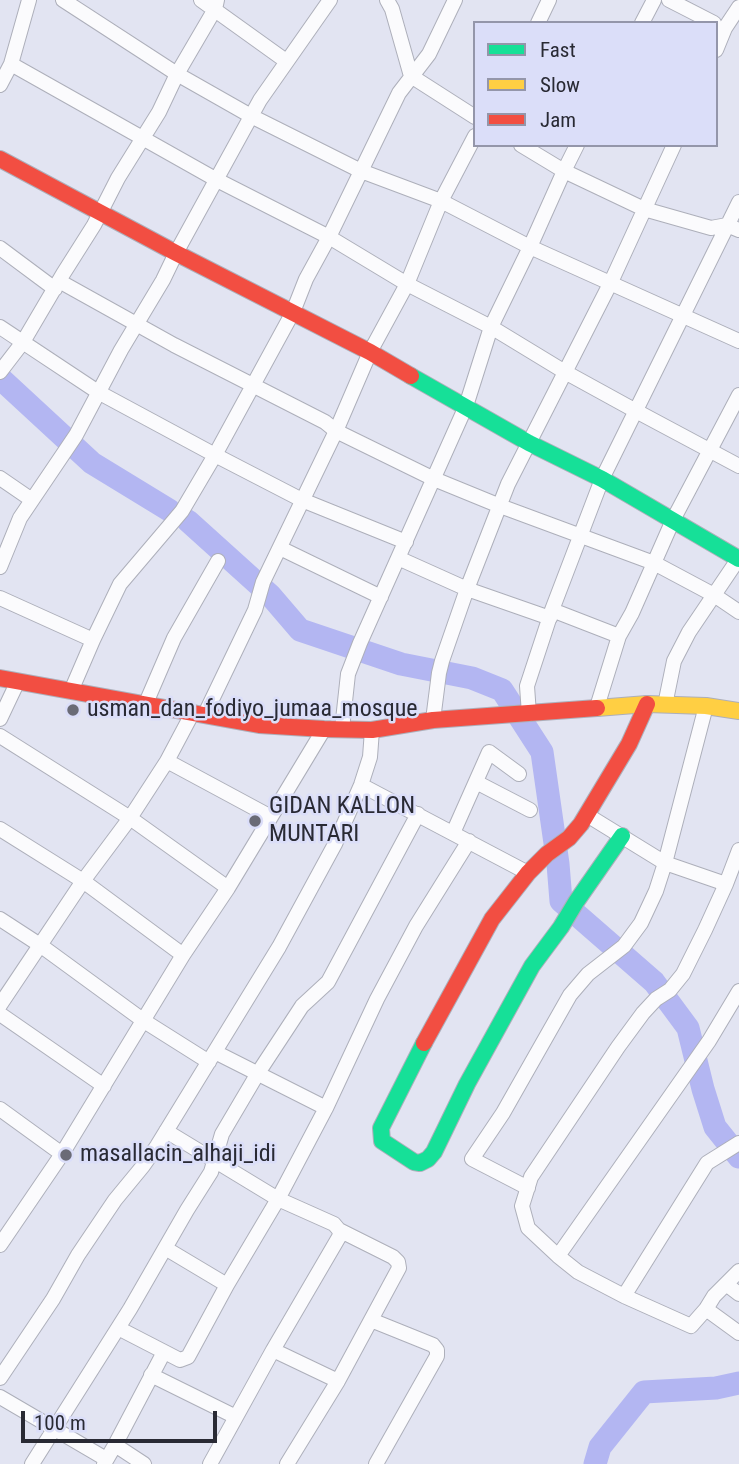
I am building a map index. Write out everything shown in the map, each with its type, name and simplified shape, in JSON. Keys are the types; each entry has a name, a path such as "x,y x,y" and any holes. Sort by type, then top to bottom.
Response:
{"street":[{"path":"0,85 11,64 29,0"},
{"path":"63,0 177,74 251,116 361,171 441,201 530,247 739,341"},
{"path":"201,0 216,4 286,61"},
{"path":"0,567 20,518 76,435 260,100 330,0"},
{"path":"387,0 411,76 473,116"},
{"path":"71,691 120,584 182,511 215,455 293,312 306,279 399,93 429,54 455,0"},
{"path":"539,21 549,0"},
{"path":"643,21 654,0"},
{"path":"669,0 711,21"},
{"path":"2,370 23,342 94,225 159,112 216,4"},
{"path":"739,7 719,25 739,35"},
{"path":"11,64 217,180 329,237 407,284 491,327 565,372 739,466"},
{"path":"0,1005 83,881 130,818 199,713 255,610 263,582 326,455 370,352 407,284 441,201 473,140"},
{"path":"524,147 564,171 645,209 711,228 733,228"},
{"path":"342,729 348,674 360,643 466,406 491,327 576,147"},
{"path":"433,720 441,667 500,506 528,443 611,282 673,147"},
{"path":"0,159 370,352 528,443 602,479 739,559 689,632 674,661 665,705"},
{"path":"523,714 527,686 551,614 602,479 684,315 733,228 739,202"},
{"path":"0,248 57,285 325,422 336,431 434,479 654,563 714,595 739,612"},
{"path":"0,327 98,392 215,455 302,500 405,542"},
{"path":"597,707 619,636 673,520 739,395"},
{"path":"0,478 32,500"},
{"path":"280,548 381,597"},
{"path":"398,558 467,590 619,636"},
{"path":"146,703 174,638 218,561"},
{"path":"0,598 93,640"},
{"path":"0,678 259,725 324,729 372,730 433,720 647,704 706,706 739,711"},
{"path":"0,719 18,681"},
{"path":"622,836 532,966 467,1084 434,1152 420,1163 389,1147 382,1141 381,1128 434,1023 492,919 527,873 569,838 587,815 629,744 647,704"},
{"path":"528,1188 472,1159 503,1112 570,995 588,974 624,946 641,923 665,863 706,706"},
{"path":"0,1245 4,1229 62,1154 324,729"},
{"path":"0,1378 53,1299 78,1255 166,1131 286,935 335,844 361,785 370,757 372,730"},
{"path":"0,736 130,818 228,888"},
{"path":"453,833 489,752 519,774"},
{"path":"167,761 271,817"},
{"path":"476,782 530,810"},
{"path":"361,785 527,873"},
{"path":"32,1464 118,1328 211,1172 222,1135 258,1073 302,1006 328,982 418,814"},
{"path":"587,815 665,863 726,884"},
{"path":"0,830 83,881 183,955"},
{"path":"118,1328 180,1360 188,1357 278,1199 416,926 469,841"},
{"path":"739,850 726,884 683,974 670,990 656,999 643,1013 618,1047 531,1177 522,1206 528,1228 578,1272 691,1326 714,1296 739,1271"},
{"path":"0,919 144,1021 212,1057 258,1073 326,1108"},
{"path":"558,1256 709,1041 739,990"},
{"path":"0,1014 104,1086"},
{"path":"0,1109 62,1154"},
{"path":"166,1131 278,1199 334,1224 339,1230 398,1262 399,1268 338,1381 287,1464"},
{"path":"624,1296 707,1163 739,1143"},
{"path":"210,1464 339,1237 339,1230"},
{"path":"165,1248 227,1285"},
{"path":"726,1284 739,1294"},
{"path":"706,1309 739,1334"},
{"path":"371,1320 433,1345 437,1350 437,1356 376,1464"},
{"path":"273,1350 338,1381"},
{"path":"0,1397 105,1461 164,1352"},
{"path":"151,1375 236,1417"},
{"path":"115,1445 144,1464"}],"waterway":[{"path":"0,378 92,463 169,510"},
{"path":"188,521 270,595 300,630 401,664 472,678 502,690 542,752 561,901 654,982 688,1028 715,1127 739,1157"},
{"path":"595,1464 600,1447 644,1392 716,1388 739,1383"}],"traffic: fast":[{"path":"411,376 529,443 602,479 739,559"},
{"path":"424,1043 381,1128 382,1141 414,1162 420,1163 434,1152 467,1084 532,966 622,836"}],"traffic: slow":[{"path":"597,708 647,704 706,706 739,711"}],"traffic: jam":[{"path":"0,159 411,376"},
{"path":"0,678 259,725 324,729 372,730 433,720 597,708"},
{"path":"424,1043 492,919 528,873 547,854 569,838 581,824 629,744 647,704"}],"place":[{"name":"usman_dan_fodiyo_jumaa_mosque","path":"73,710"},
{"name":"GIDAN KALLON MUNTARI","path":"255,821"},
{"name":"masallacin_alhaji_idi","path":"66,1155"}]}
